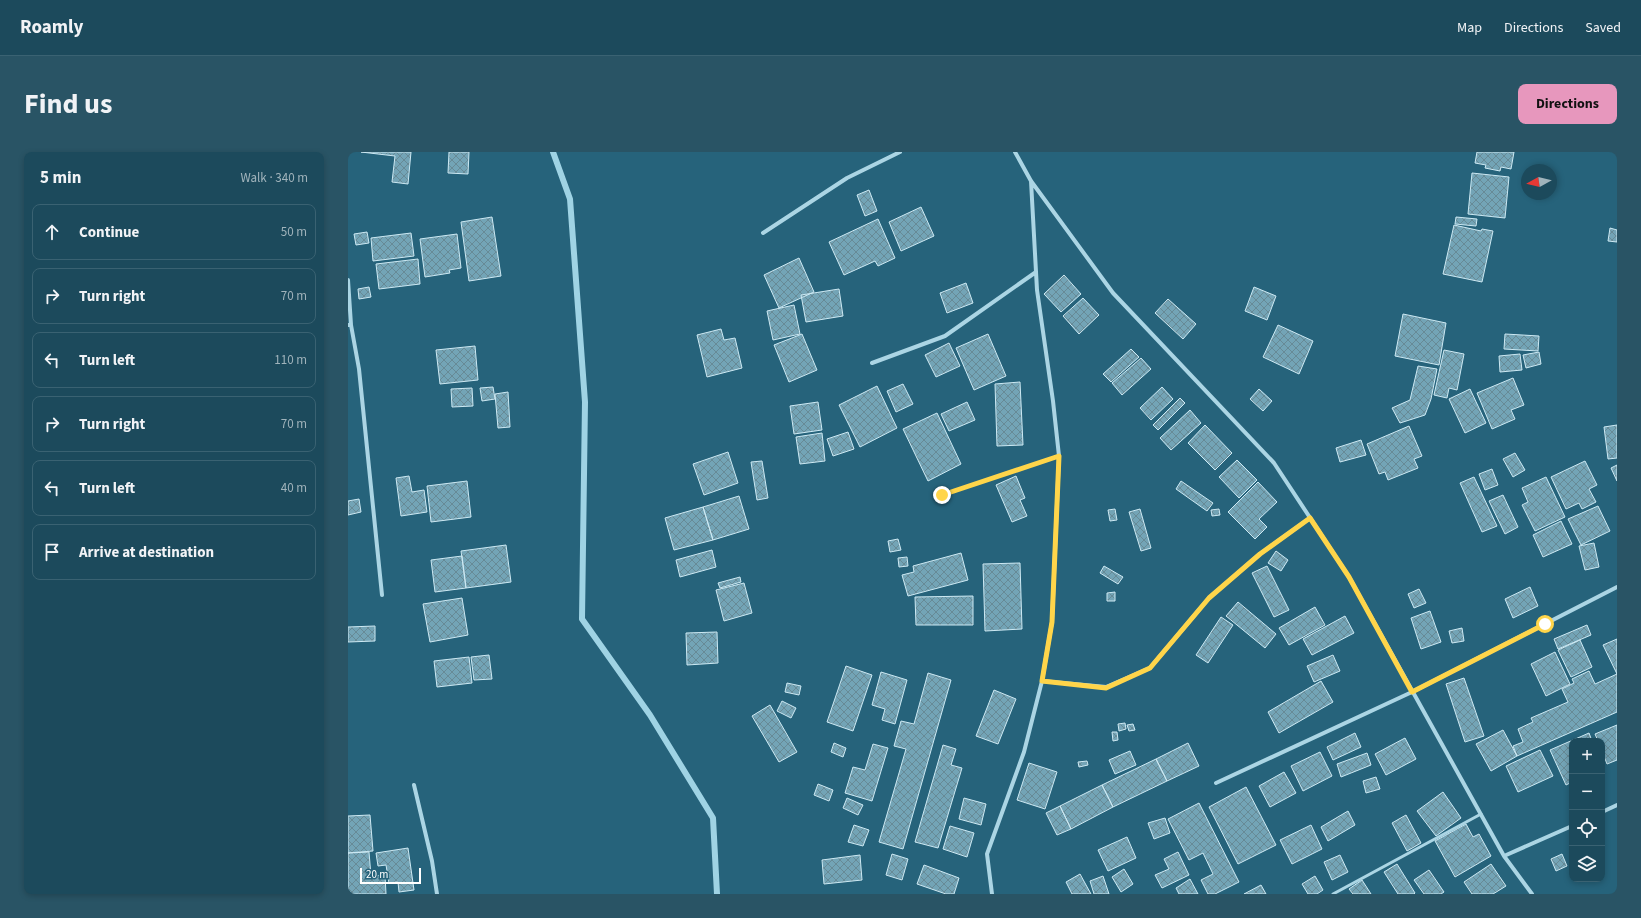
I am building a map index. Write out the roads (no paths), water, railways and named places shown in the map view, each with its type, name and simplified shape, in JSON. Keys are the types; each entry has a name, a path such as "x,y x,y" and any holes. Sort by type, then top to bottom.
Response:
{"street":[{"path":"763,233 847,178 900,152"},
{"path":"1015,152 1031,181 1113,293 1274,463 1349,577 1504,856 1532,894"},
{"path":"992,894 987,854 1024,752 1042,681 1052,622 1059,456 1053,401 1037,290 1031,181"},
{"path":"872,363 945,336 1036,272"},
{"path":"348,280 349,325 359,370 382,595"},
{"path":"1042,681 1106,688 1150,668 1209,598 1260,554 1310,518"},
{"path":"1216,783 1412,692 1617,587"},
{"path":"414,785 432,861 437,894"},
{"path":"1605,811 1617,806"},
{"path":"1504,856 1569,827"}],"lane":[{"path":"942,495 1059,456"},
{"path":"1333,894 1481,814"}],"waterway":[{"path":"553,152 570,199 585,402 582,619 650,715 713,818 717,894"}]}
